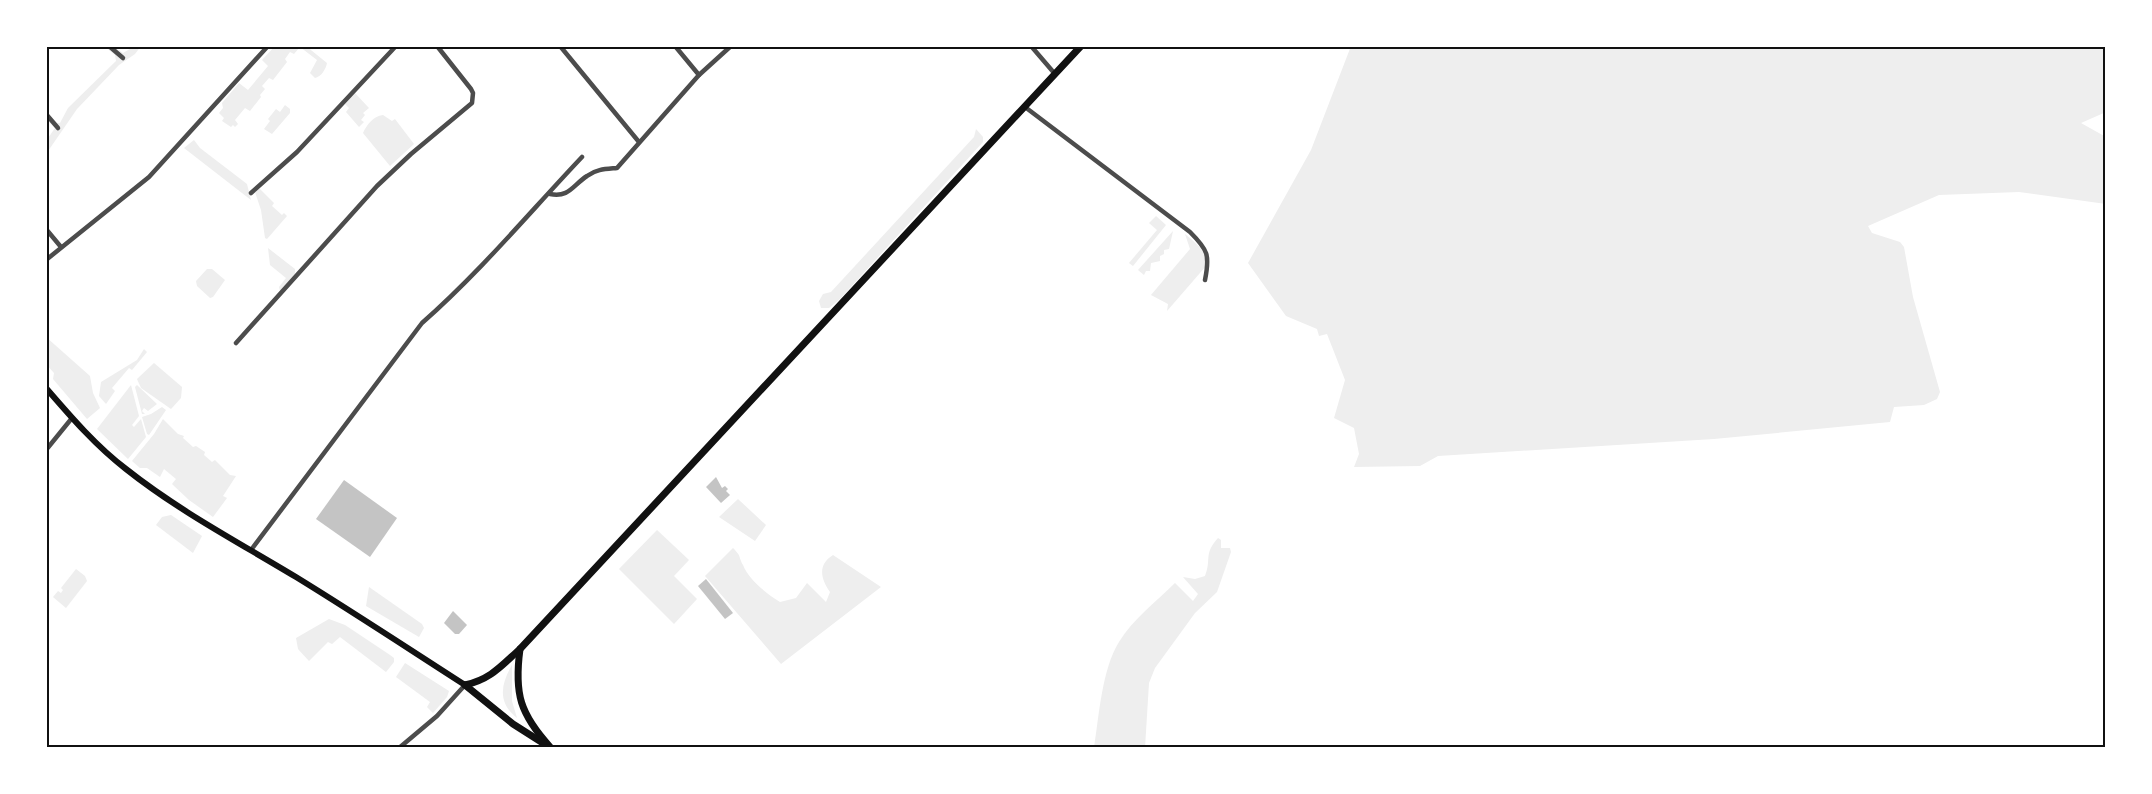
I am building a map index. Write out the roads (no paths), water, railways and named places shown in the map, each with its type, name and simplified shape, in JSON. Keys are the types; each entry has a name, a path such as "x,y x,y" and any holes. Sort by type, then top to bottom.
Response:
{"main road":[{"path":"465,686 482,682 492,676 520,648 1081,46"},
{"path":"46,388 72,418 126,470 196,518 251,550 465,686 513,724 551,748"},
{"path":"520,648 517,688 522,708 534,729 551,748"}],"street":[{"path":"109,46 123,58"},
{"path":"46,260 149,177 268,46"},
{"path":"251,193 297,152 396,46"},
{"path":"236,343 377,186 411,154 468,107 474,99 471,89 437,46"},
{"path":"560,46 639,142"},
{"path":"675,46 699,75"},
{"path":"550,194 558,196 567,193 585,176 595,171 617,168 625,162 639,142 699,75 731,46"},
{"path":"1031,46 1055,74"},
{"path":"1025,107 1190,232 1205,248 1208,262 1205,280"},
{"path":"46,114 58,128"},
{"path":"251,550 422,322 452,297 550,194 582,157"},
{"path":"46,229 62,247"},
{"path":"46,450 72,418"},
{"path":"399,748 438,716 465,686"}]}
